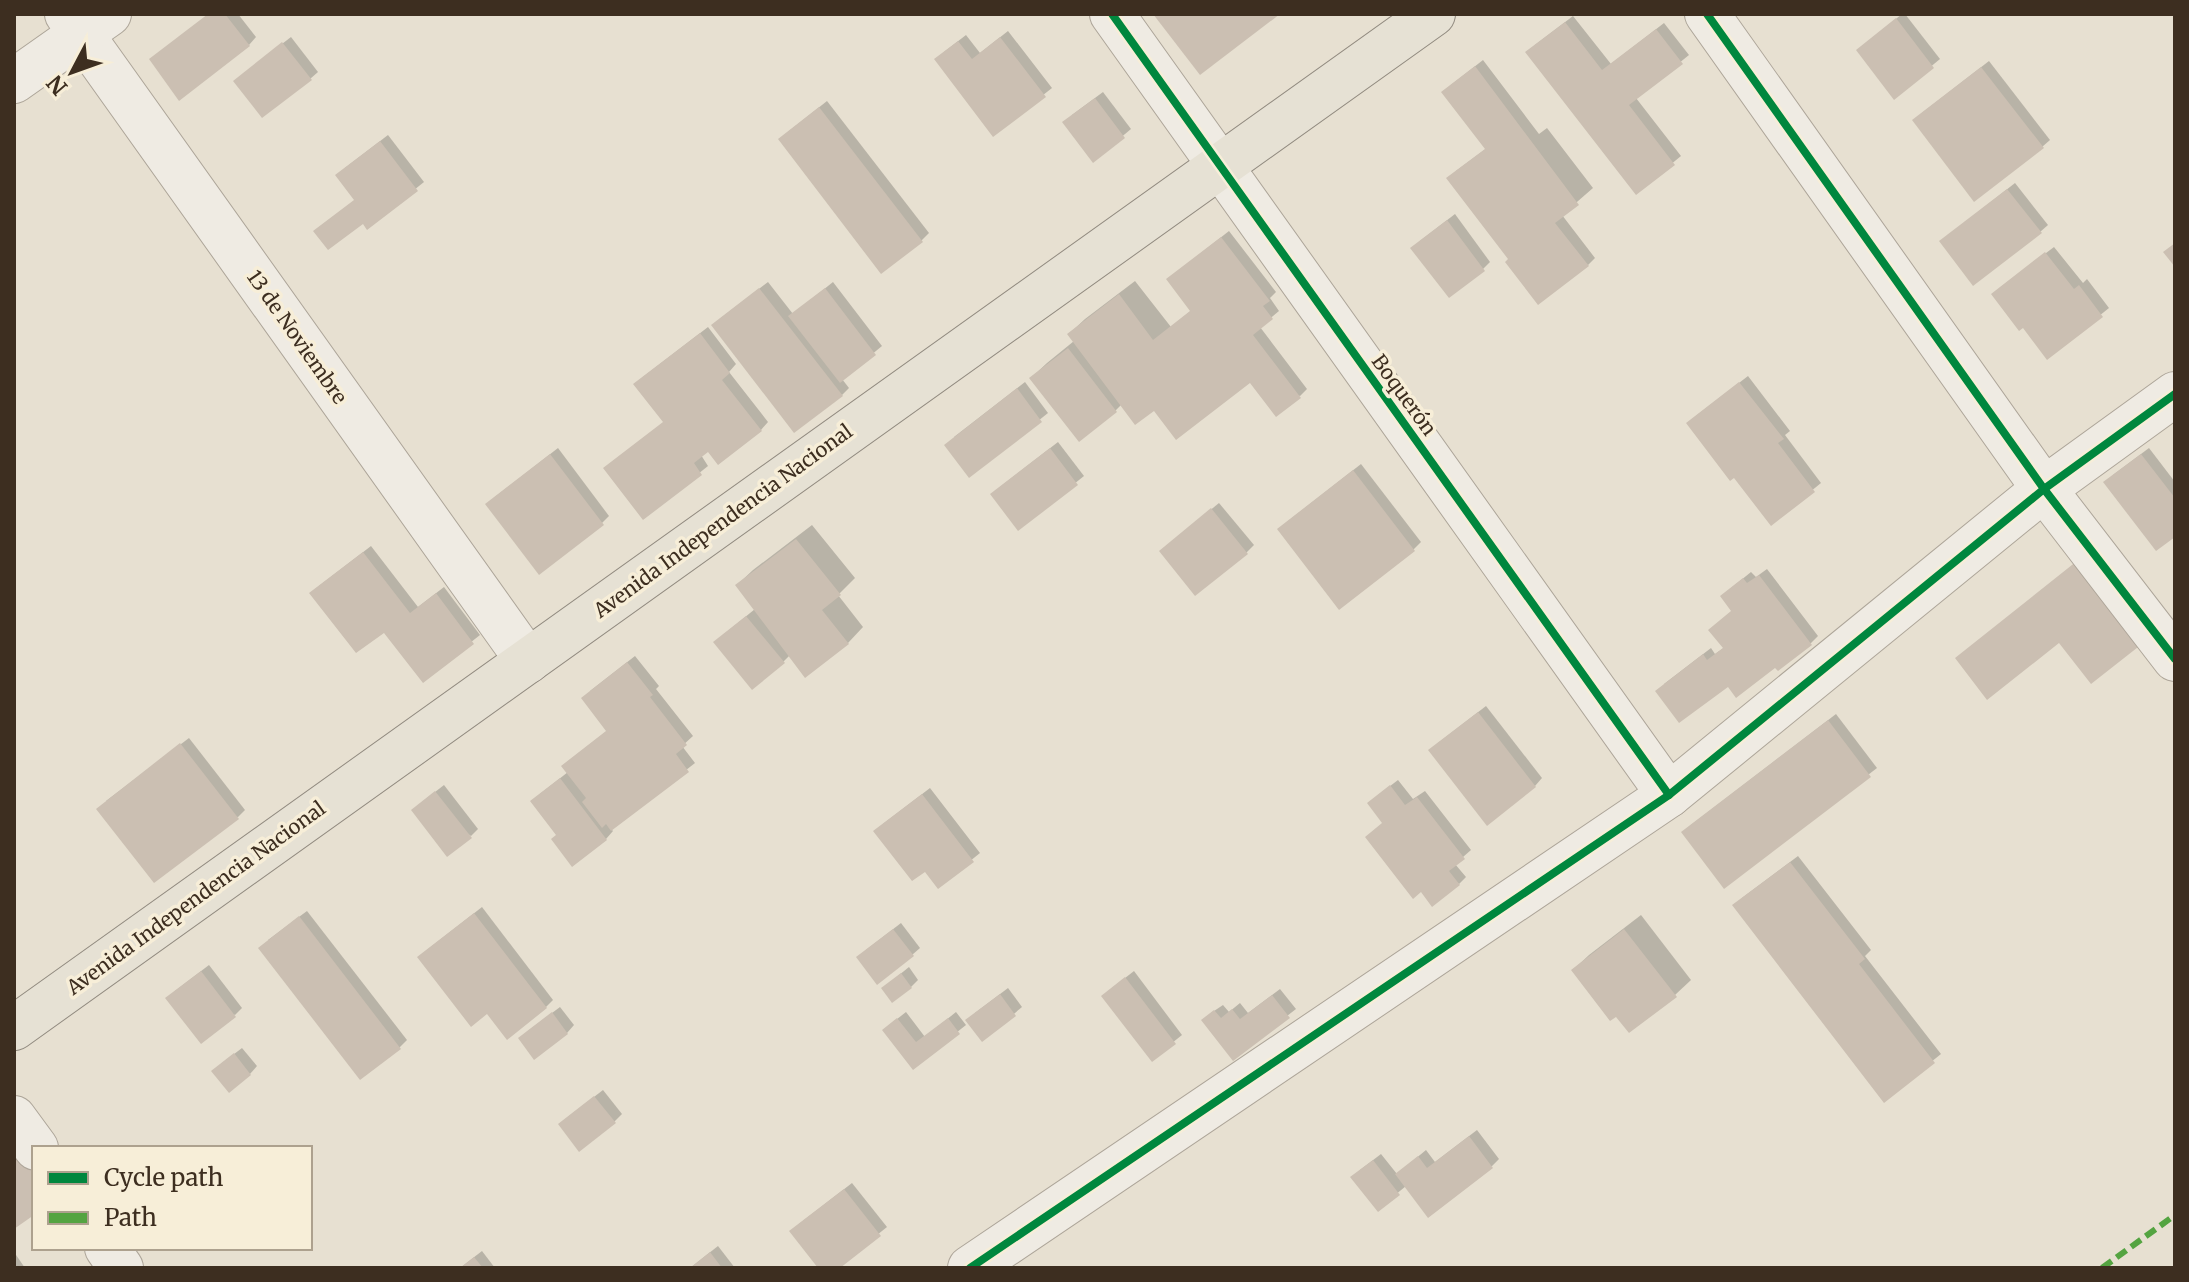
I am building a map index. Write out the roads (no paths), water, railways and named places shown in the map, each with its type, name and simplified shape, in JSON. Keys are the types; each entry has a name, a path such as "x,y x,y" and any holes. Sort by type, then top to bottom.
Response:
{"main road":[{"name":"Avenida Independencia Nacional","path":"14,1028 1433,14"}],"street":[{"name":"Boquerón","path":"1112,14 1669,795"},
{"path":"1707,14 2044,489 2175,659"},
{"path":"14,81 85,20"},
{"name":"13 de Noviembre","path":"85,20 528,661"},
{"path":"978,1266 1669,795 2044,489 2175,394"},
{"path":"14,1118 35,1146"},
{"path":"108,1250 121,1268"}]}
